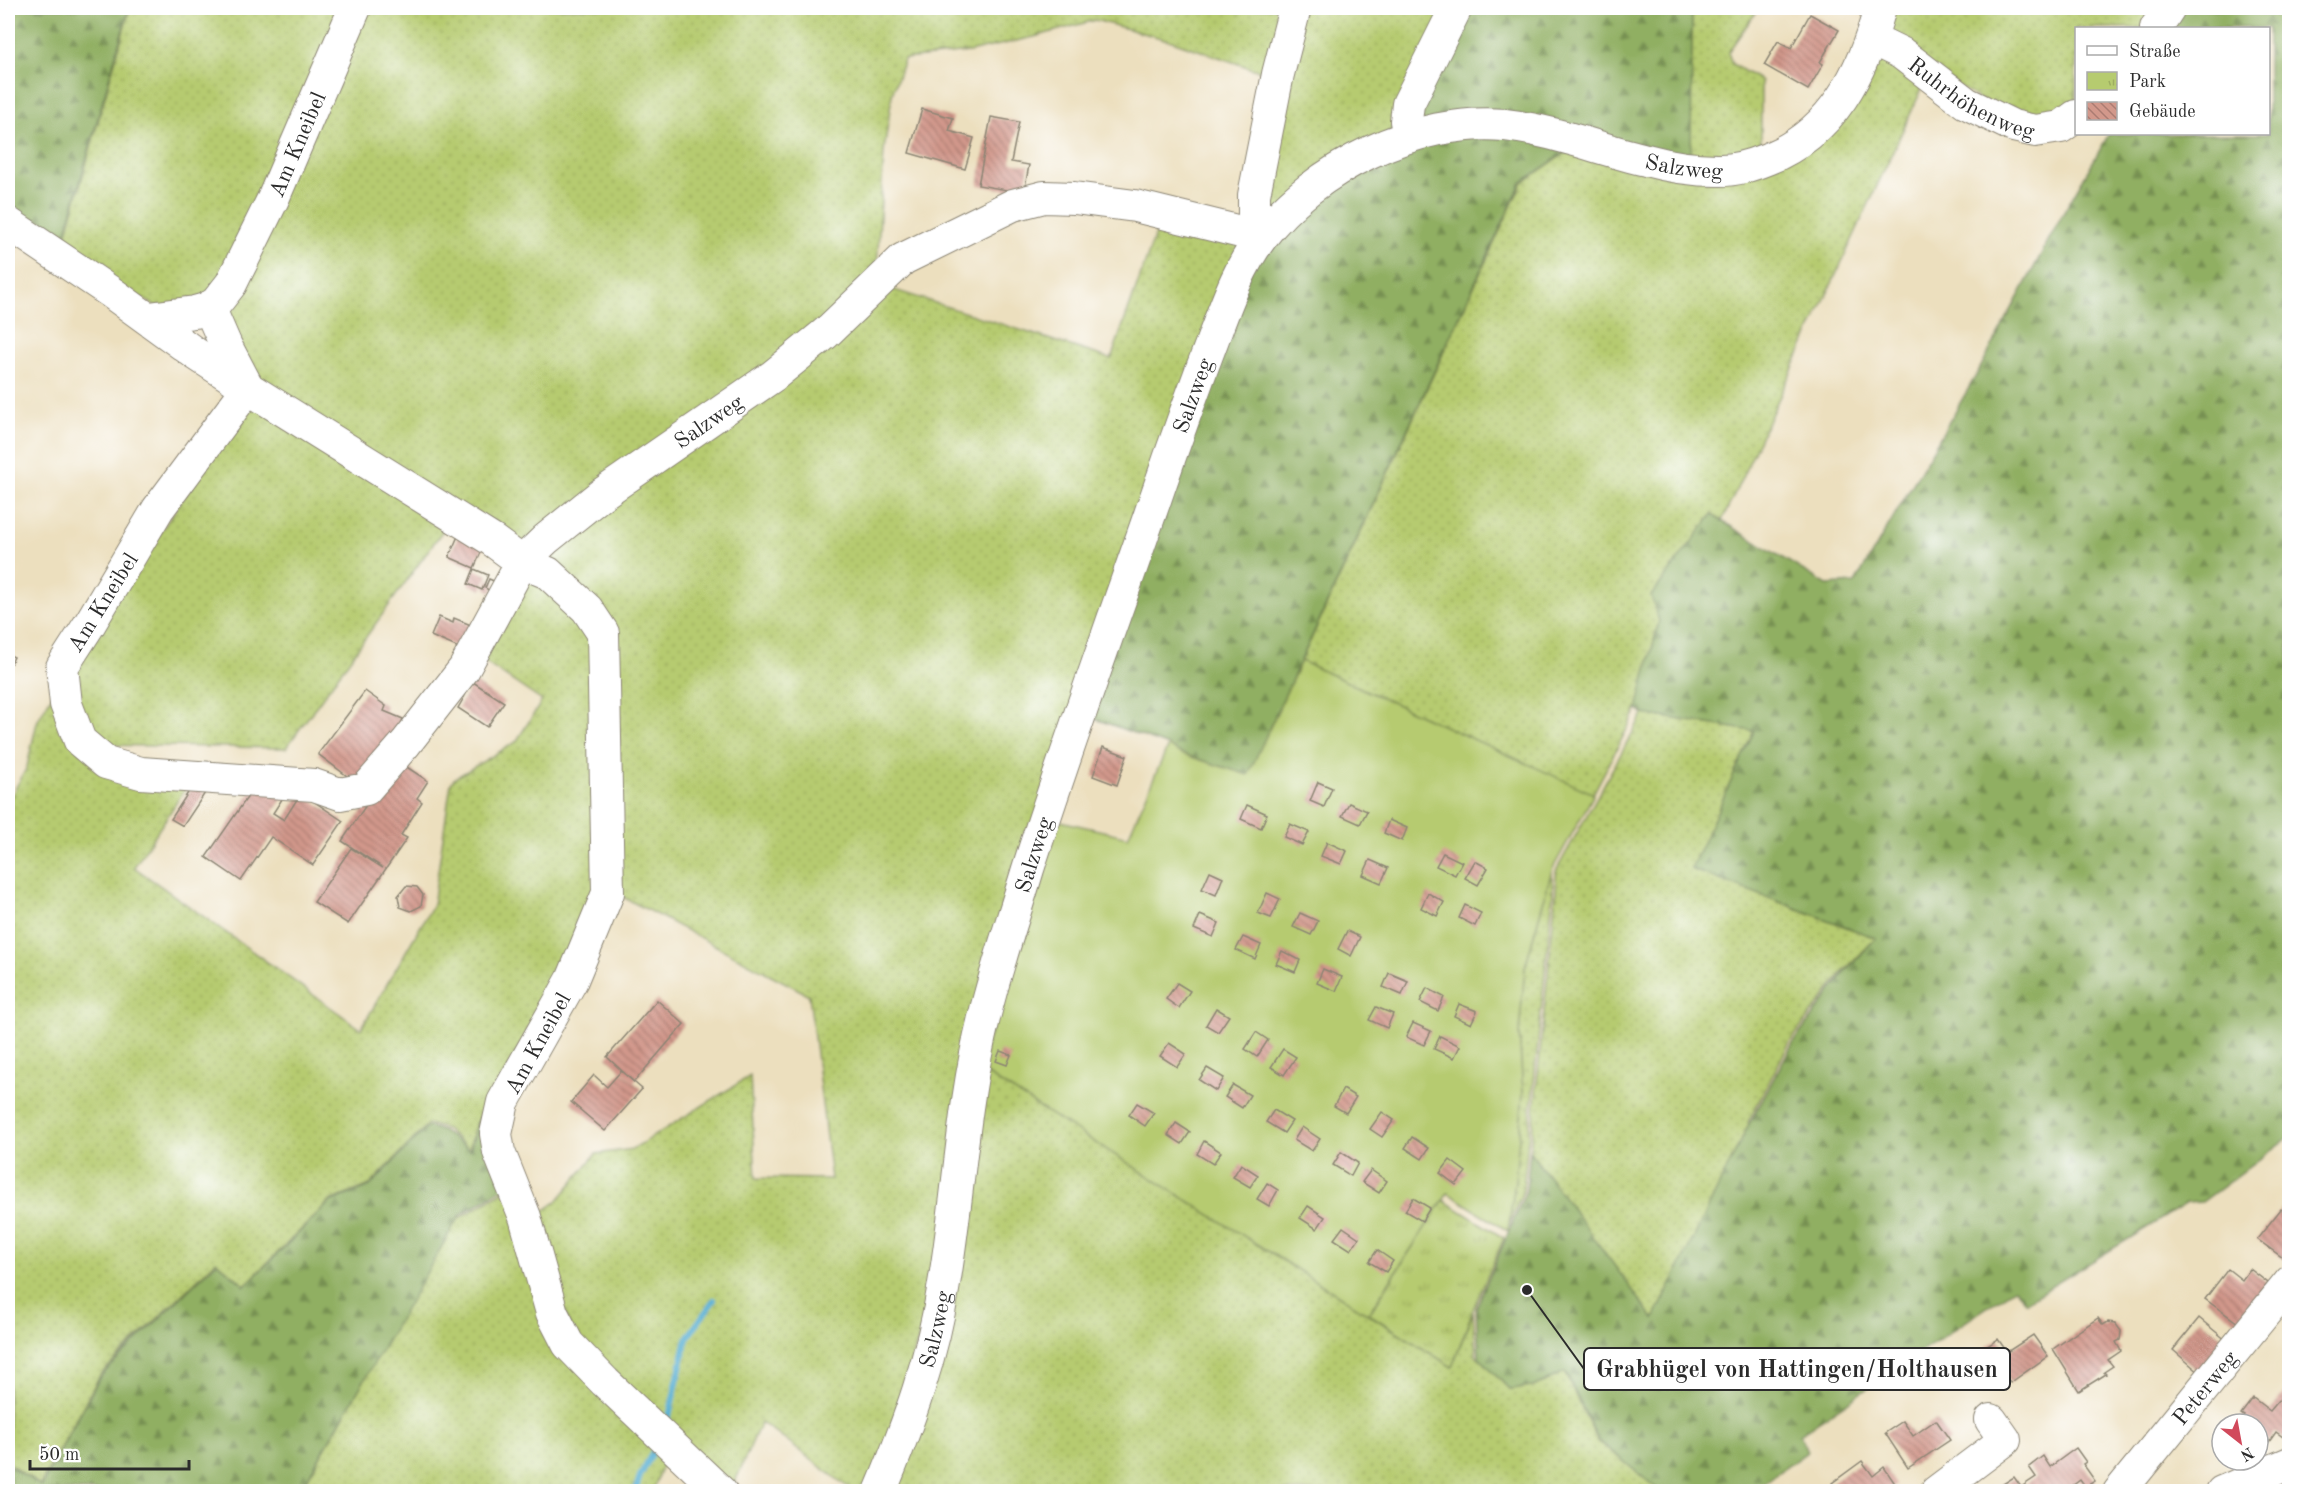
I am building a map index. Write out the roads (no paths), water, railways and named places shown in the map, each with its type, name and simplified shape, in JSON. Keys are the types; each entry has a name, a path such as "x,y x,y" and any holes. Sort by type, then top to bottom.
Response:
{"street":[{"name":"Am Kneibel","path":"209,307 216,303 231,285 267,210 355,8"},
{"path":"1261,237 1254,217 1254,195 1278,74 1295,8"},
{"path":"1409,136 1406,122 1408,104 1456,8"},
{"name":"Salzweg","path":"880,1491 911,1413 931,1349 950,1245 964,1116 982,1023 996,972 1050,802 1197,381 1232,289 1261,237 1305,192 1344,165 1409,136 1472,124 1507,126 1540,132 1652,162 1717,171 1739,168 1779,154 1822,124 1842,99 1859,71 1872,39 1880,8"},
{"path":"2157,27 2169,8"},
{"name":"Ruhrhöhenweg","path":"1872,39 1901,53 1966,103 2013,126 2036,131 2061,127 2075,117"},
{"name":"Salzweg","path":"522,562 546,538 602,494 772,376 826,333 903,259 1013,205 1044,197 1074,198 1135,206 1261,237"},
{"name":"Am Kneibel","path":"8,224 149,318 196,354 248,388 482,534 522,562 548,573 587,609 603,633 608,892 572,980 503,1102 496,1134 499,1152 525,1217 552,1313 568,1344 721,1491"},
{"path":"149,318 195,312 209,307 248,388"},
{"name":"Am Kneibel","path":"248,388 158,509 62,667 66,704 80,741 105,763 141,773 314,785 340,794 366,789 406,744 464,669 522,562"},
{"name":"Peterweg","path":"2119,1491 2289,1282"},
{"path":"1936,1491 2006,1440 1991,1420"},
{"path":"2222,1491 2289,1463"}],"waterway":[{"path":"667,1425 687,1338 714,1300"},
{"path":"635,1492 640,1476 655,1448"}],"place":[{"name":"Grabhügel von Hattingen/Holthausen","path":"1527,1290"}]}
